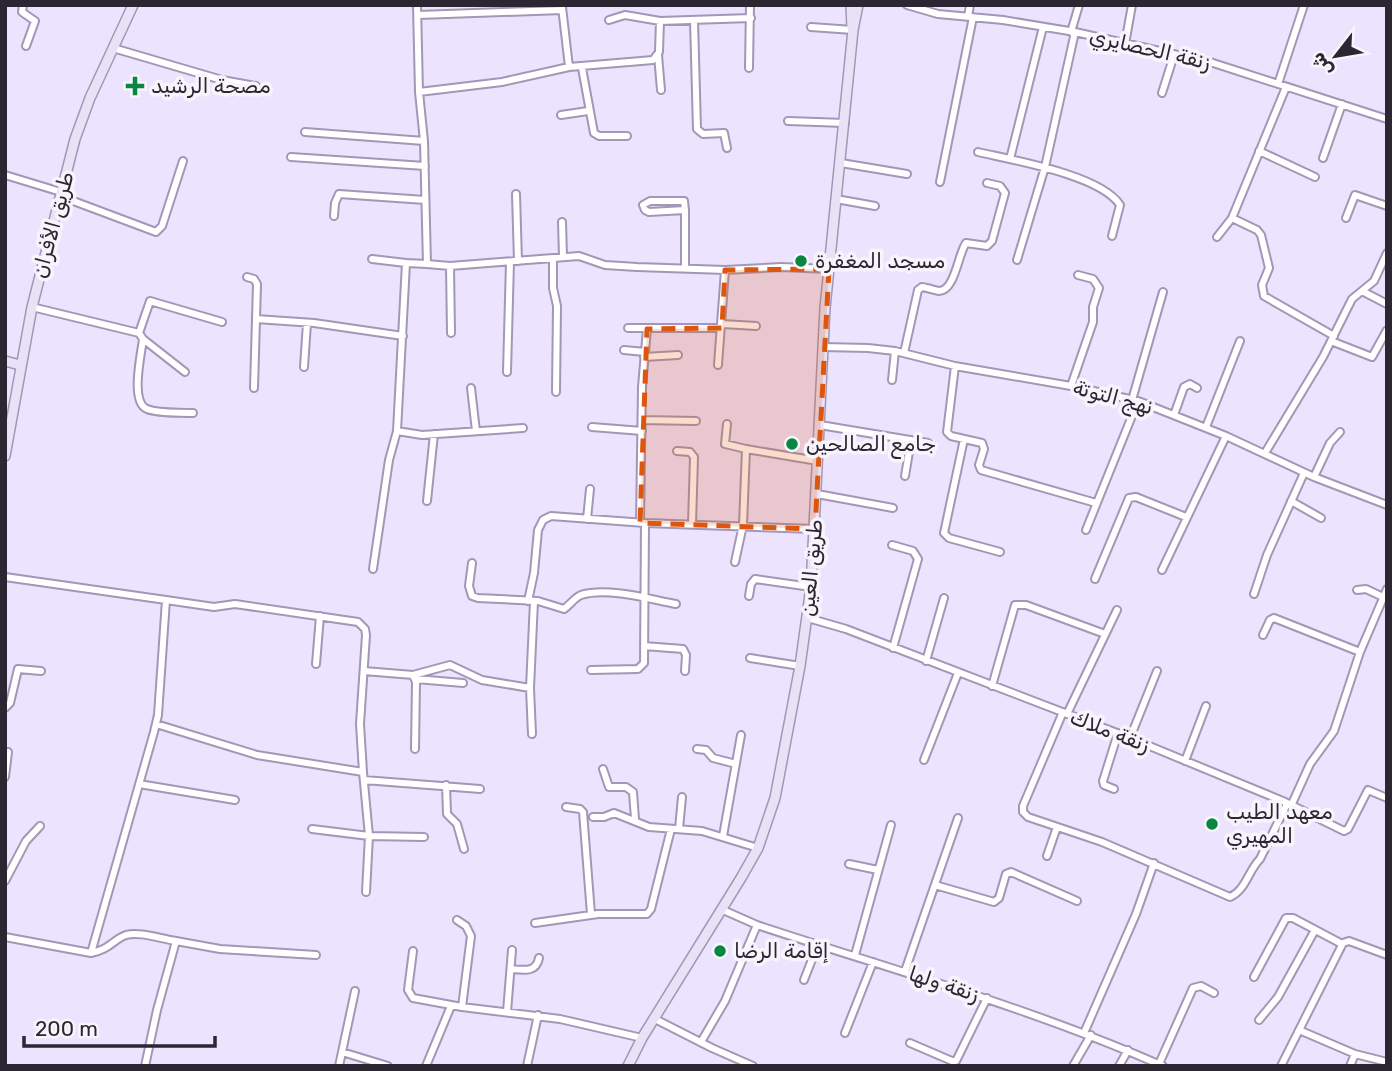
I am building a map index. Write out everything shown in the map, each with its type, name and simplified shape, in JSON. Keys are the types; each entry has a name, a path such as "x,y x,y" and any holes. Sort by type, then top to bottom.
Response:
{"main road":[{"name":"طريق الأفران","path":"5,456 32,307 61,194 86,108 133,5"},
{"name":"طريق العين","path":"851,5 853,30"},
{"name":"طريق العين","path":"628,1066 642,1038 723,910 758,848 775,798 808,618 829,269 853,30 858,5"},
{"path":"5,361 20,365"}],"street":[{"path":"23,5 22,12 35,21 26,46"},
{"path":"417,5 428,264"},
{"path":"749,68 750,5"},
{"name":"زنقة الحصايري","path":"908,5 937,13 1073,32 1213,63 1387,119"},
{"path":"940,182 971,17 970,5"},
{"path":"1017,260 1045,167 1079,5"},
{"path":"1125,44 1132,5"},
{"path":"1278,84 1304,5"},
{"path":"418,15 562,7 569,67"},
{"path":"610,20 625,15 660,21 751,18"},
{"path":"694,20 698,129 703,134 724,133 727,148"},
{"path":"660,21 658,55 661,90"},
{"path":"811,27 853,30"},
{"path":"1010,159 1043,27"},
{"path":"113,48 222,80 256,86"},
{"path":"419,92 489,84 569,67 653,60 658,55"},
{"path":"1162,93 1174,55"},
{"path":"582,68 592,130 596,135 627,136"},
{"path":"1217,237 1232,218 1286,86"},
{"path":"1323,158 1342,104"},
{"path":"561,115 588,111"},
{"path":"788,121 845,123"},
{"path":"305,132 424,141"},
{"path":"1259,151 1315,177"},
{"path":"978,152 1045,167 1088,183 1118,202 1120,209 1112,236"},
{"path":"291,157 425,166"},
{"path":"5,175 156,232 162,226 183,161"},
{"path":"841,163 907,174"},
{"path":"904,353 918,290 922,287 941,291 947,288 965,243 987,246 992,241 1005,193 1000,186 988,183"},
{"path":"334,216 339,194 425,200"},
{"path":"506,372 516,194"},
{"path":"1346,218 1355,195 1387,206"},
{"path":"836,199 874,206"},
{"path":"685,211 649,212 643,205 650,201 684,202 685,211 685,268"},
{"path":"1232,218 1257,230 1261,235 1269,268 1262,285 1264,296 1332,338 1372,357 1387,330"},
{"path":"562,222 563,257"},
{"path":"1265,453 1352,299 1374,281 1387,253"},
{"path":"372,259 450,266 582,256 605,265 725,270 781,267 829,269"},
{"path":"553,259 557,306 556,392"},
{"path":"373,569 389,460 397,431 406,263"},
{"path":"450,266 452,333"},
{"path":"718,365 725,270"},
{"path":"1071,386 1093,322 1093,307 1099,288 1093,279 1079,275"},
{"path":"247,277 254,279 257,284 254,388"},
{"path":"1362,291 1387,304"},
{"path":"1086,530 1135,401 1163,292"},
{"path":"193,413 153,411 142,406 139,401 141,336 150,301 222,322"},
{"path":"32,307 141,336 185,372"},
{"path":"256,319 403,336"},
{"path":"304,367 307,323"},
{"path":"628,328 756,326"},
{"path":"591,670 640,668 644,663 642,420 647,329"},
{"path":"1206,427 1240,341"},
{"name":"نهج التوتة","path":"823,347 895,351 956,366 1071,386 1135,401 1206,427 1304,473 1387,505"},
{"path":"624,350 644,354 678,355"},
{"path":"892,380 895,351"},
{"path":"956,366 947,432 951,436 977,441 983,445 979,464 981,470 1096,503"},
{"path":"1174,415 1184,387 1190,384 1197,388"},
{"path":"471,388 476,431"},
{"path":"642,420 696,421"},
{"path":"727,424 725,444 818,461"},
{"path":"820,425 928,443"},
{"path":"592,427 642,431"},
{"path":"397,431 434,434 523,428"},
{"path":"1314,477 1329,443 1340,432"},
{"path":"427,500 434,434"},
{"path":"1162,570 1226,436"},
{"path":"964,439 943,532 949,538 1000,552"},
{"path":"905,476 911,440"},
{"path":"734,562 743,525 746,449"},
{"path":"677,451 690,452 694,457 692,524"},
{"path":"1254,594 1304,473"},
{"path":"587,519 590,489"},
{"path":"817,494 893,508"},
{"path":"1095,579 1129,498 1136,497 1186,517"},
{"path":"1291,501 1321,518"},
{"path":"532,734 531,601 538,530 543,520 551,516 642,523 815,530"},
{"path":"892,545 913,551 918,559 892,648"},
{"path":"472,563 469,586 472,596 478,598 531,601 564,609 577,597 586,594 622,594 676,604"},
{"path":"5,577 214,607 235,604 352,619 363,626 366,635 365,671 360,724 369,836 366,892"},
{"path":"749,596 751,584 755,579 811,587"},
{"path":"1357,590 1366,589 1383,597"},
{"path":"1117,610 1065,713 1022,809 1028,817 1154,863 1230,897 1239,893 1310,764 1334,730 1360,652 1387,589"},
{"path":"926,661 944,598"},
{"path":"91,953 156,724 166,600"},
{"path":"992,686 1015,605 1026,606 1105,634"},
{"path":"316,664 320,616"},
{"name":"زنقة ملاك","path":"808,618 846,629 1118,733 1344,831 1368,790 1387,798"},
{"path":"1263,635 1270,620 1274,618 1360,652"},
{"path":"644,646 684,649 687,654 685,671"},
{"path":"750,658 800,666"},
{"path":"414,677 450,665 482,680 530,688"},
{"path":"5,708 10,703 18,669 41,671"},
{"path":"365,671 463,683"},
{"path":"1130,738 1157,671"},
{"path":"924,760 958,673"},
{"path":"414,677 415,749"},
{"path":"1185,761 1206,706"},
{"path":"156,724 257,755 363,772"},
{"path":"1114,789 1102,781 1118,733"},
{"path":"723,836 741,735"},
{"path":"697,748 706,750 713,758 736,764"},
{"path":"5,777 8,752"},
{"path":"603,769 609,787 626,787 633,792 635,819"},
{"path":"364,780 480,789"},
{"path":"139,784 235,800"},
{"path":"446,786 447,814 457,824 464,849"},
{"path":"679,829 681,797"},
{"path":"566,807 583,812 591,914"},
{"path":"593,817 604,817 611,813 635,819 649,827 723,836 758,848"},
{"path":"905,971 958,818"},
{"path":"855,955 891,825"},
{"path":"5,881 26,841 40,826"},
{"path":"1047,856 1057,827"},
{"path":"312,829 369,836 424,837"},
{"path":"535,923 591,914 649,913 671,829"},
{"path":"1073,1066 1136,914 1154,863"},
{"path":"849,864 878,870"},
{"path":"935,885 995,902 999,898 1006,874 1011,872 1077,901"},
{"name":"زنقة ولها","path":"723,910 757,925 987,998 1088,1034 1161,1065"},
{"path":"1254,977 1286,918 1293,918 1342,944"},
{"path":"457,920 467,926 471,936 462,1007"},
{"path":"701,1042 725,1001 757,925"},
{"path":"1259,1020 1278,997 1315,930"},
{"path":"5,937 91,953 102,951 123,936 136,934 220,949 316,955"},
{"path":"145,1066 176,941"},
{"path":"1282,1066 1342,944 1349,941 1387,955"},
{"path":"804,980 818,944"},
{"path":"508,1012 512,950"},
{"path":"413,951 408,990 410,996 451,1006 538,1015 642,1038"},
{"path":"511,969 532,970 538,964 539,958"},
{"path":"845,1033 873,962"},
{"path":"1161,1065 1193,988 1201,986 1214,993"},
{"path":"339,1066 355,991"},
{"path":"910,1044 956,1061 987,998"},
{"path":"426,1066 451,1006"},
{"path":"527,1066 538,1015"},
{"path":"655,1018 752,1066"},
{"path":"1299,1030 1355,1055 1387,1062"},
{"path":"1119,1066 1128,1050"},
{"path":"342,1052 388,1066"},
{"path":"1350,1066 1355,1055"}],"highlighted area":[{"path":"829,269 815,529 640,523 647,329 722,328 725,270"}],"place":[{"name":"مصحة الرشيد","path":"135,86"},
{"name":"مسجد المغفرة","path":"801,261"},
{"name":"جامع الصالحين","path":"792,444"},
{"name":"معهد الطيب المهيري","path":"1212,824"},
{"name":"إقامة الرضا","path":"720,951"}]}
